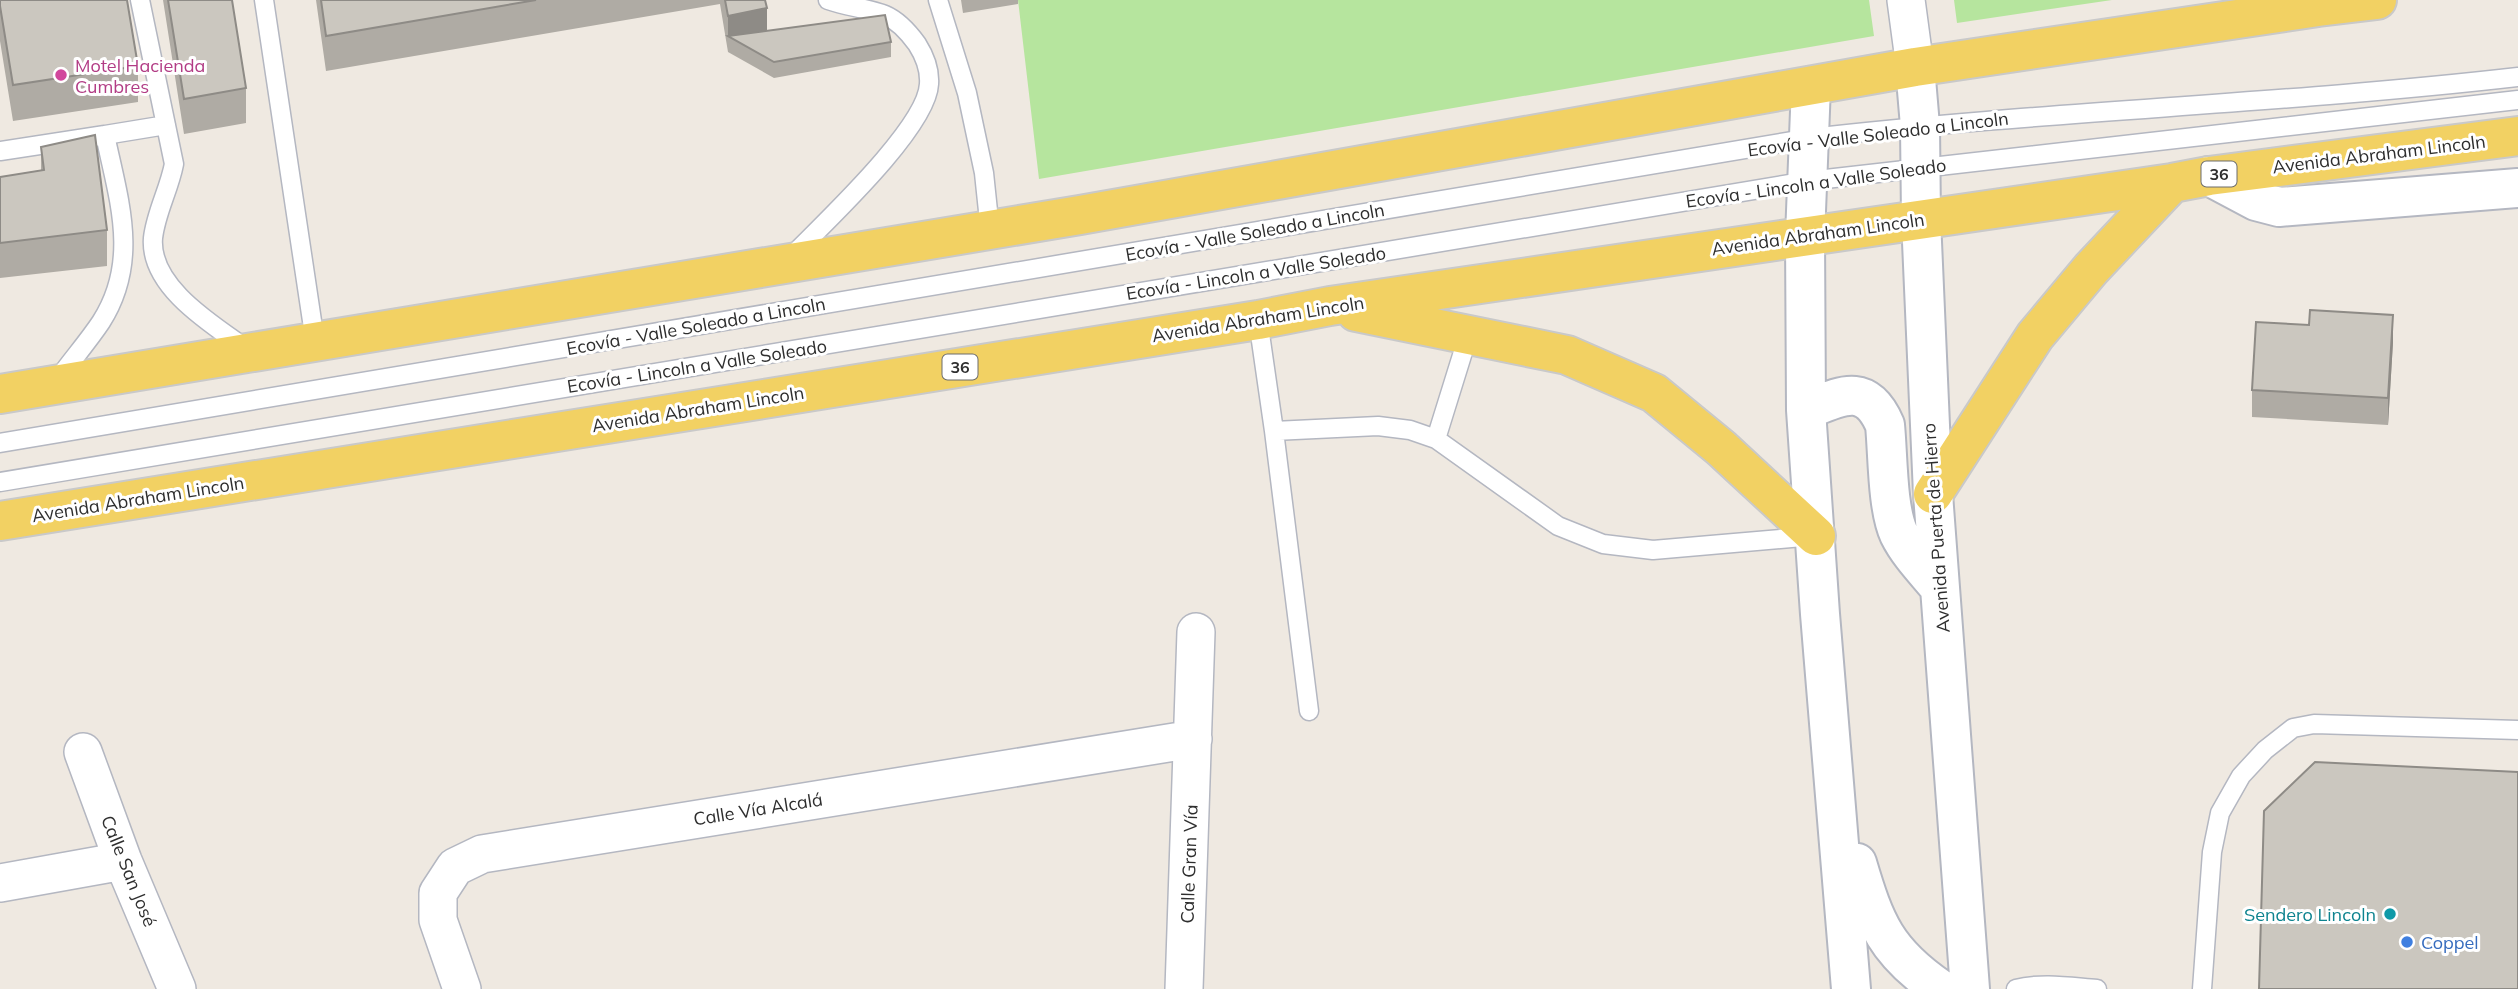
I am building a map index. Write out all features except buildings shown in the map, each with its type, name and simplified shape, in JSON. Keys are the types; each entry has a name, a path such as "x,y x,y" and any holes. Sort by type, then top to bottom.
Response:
{"main road":[{"path":"0,394 990,230 1915,67 2377,0"},
{"name":"Avenida Abraham Lincoln","path":"0,521 1258,320 1330,306 2209,176 2518,136"},
{"path":"1933,494 2035,336 2091,269 2172,183"},
{"path":"1330,306 1567,355 1654,393 1721,449 1816,536"}],"street":[{"path":"1906,0 1915,67"},
{"name":"Avenida Puerta de Hierro","path":"1915,67 1920,126 1921,219 1933,494 1970,989"},
{"path":"1811,86 1805,236 1806,410 1851,989"},
{"path":"2209,176 2256,201 2279,207 2518,188"},
{"path":"1806,410 1838,397 1856,395 1870,401 1880,412 1885,425 1893,514 1898,532 1908,549 1939,587"},
{"name":"Calle Gran Vía","path":"1184,989 1196,632"},
{"name":"Calle Vía Alcalá","path":"462,989 438,920 438,893 455,867 482,854 1193,739"},
{"name":"Calle San José","path":"83,752 123,861 177,989"},
{"path":"1834,791 1871,911 1883,935 1900,958 1940,989"},
{"path":"0,883 123,861"}],"lane":[{"path":"141,0 174,164 171,180 158,212 153,240 159,267 173,289 192,309 250,352"},
{"path":"264,0 315,341"},
{"path":"785,264 901,141 920,114 929,85 924,55 908,31 886,15 850,8 828,0"},
{"path":"938,0 971,107 984,173 990,230"},
{"name":"Ecovía - Valle Soleado a Lincoln","path":"0,443 1810,138 1920,126 2431,87 2518,77"},
{"name":"Ecovía - Lincoln a Valle Soleado","path":"0,482 1808,181 2518,100"},
{"path":"0,151 166,125"},
{"path":"54,385 102,321 119,285 125,247 120,207 105,135"},
{"path":"1258,320 1275,431 1309,710"},
{"path":"1436,439 1468,335"},
{"path":"1275,431 1378,426 1410,430 1436,439 1558,526 1603,544 1653,550 1816,536"},
{"path":"2202,989 2212,852 2220,813 2241,775 2265,750 2294,728 2314,724 2518,730"},
{"path":"2016,989 2048,986 2097,989"}],"green space":[{"path":"1018,0 1869,0 1874,36 1039,179"},
{"path":"1954,0 2112,0 1957,23"}],"place":[{"name":"Motel Hacienda Cumbres","path":"61,75"},
{"name":"Sendero Lincoln","path":"2390,914"},
{"name":"Coppel","path":"2407,942"}]}
